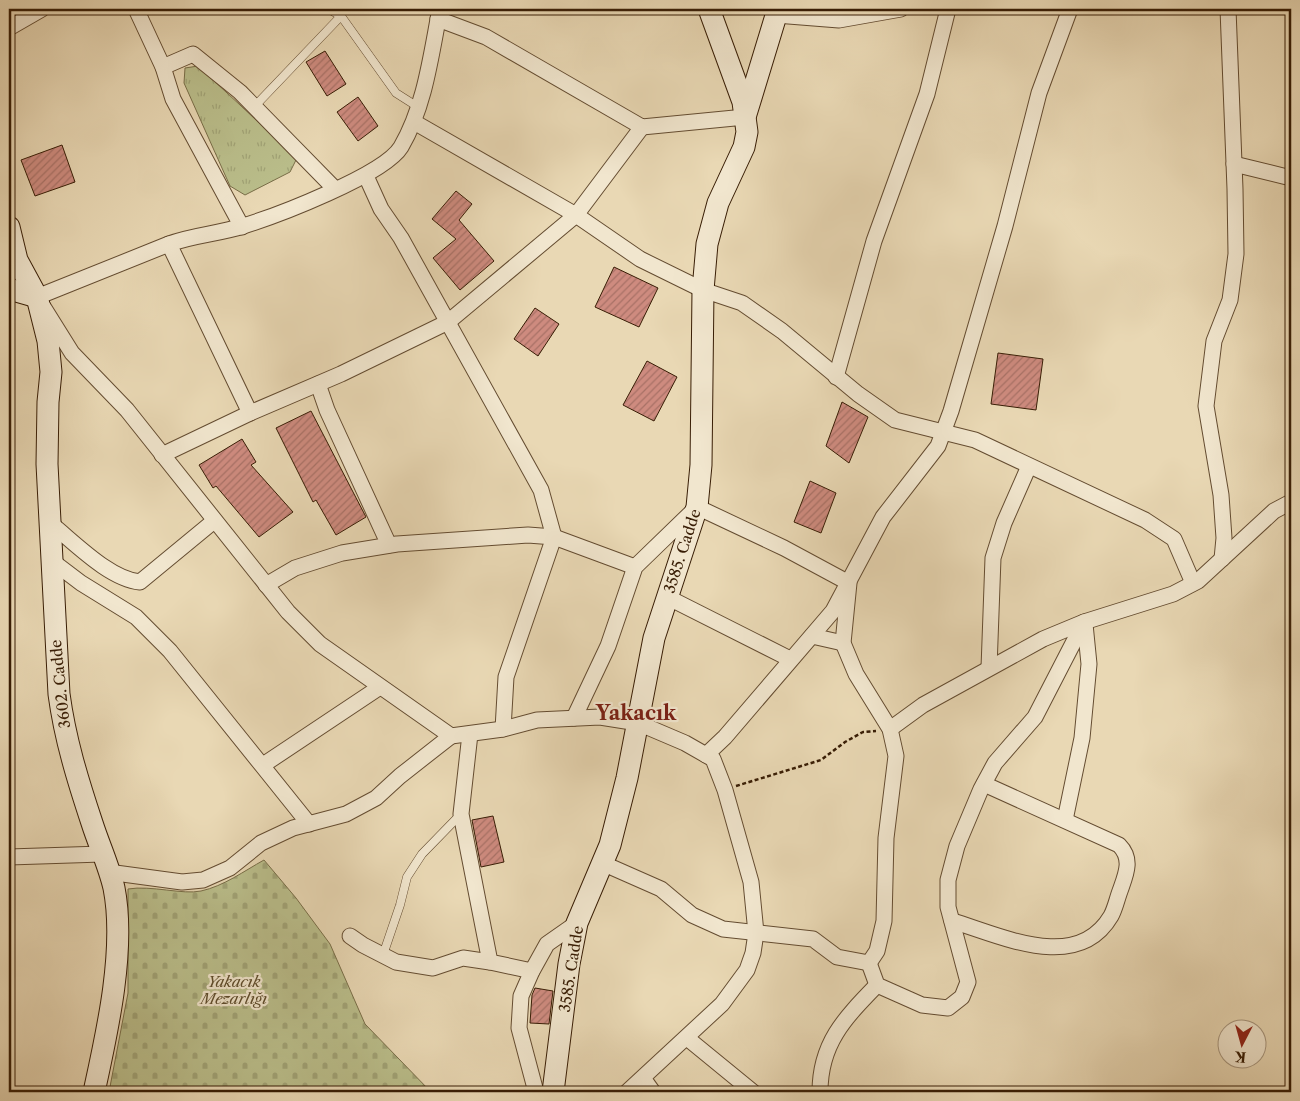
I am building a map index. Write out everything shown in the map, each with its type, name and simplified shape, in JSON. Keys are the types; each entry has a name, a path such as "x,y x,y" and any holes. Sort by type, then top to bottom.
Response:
{"main road":[{"name":"3585. Cadde","path":"553,1092 569,964 577,923 602,863 620,808 654,638 697,507 701,465 703,290 711,222 744,148 747,132 743,102 736,78 709,9"},
{"path":"745,117 777,12"},
{"name":"3602. Cadde","path":"9,227 17,260 37,297 48,341 51,372 47,426 50,523 59,694 62,718 76,775 114,888 116,962 105,1039 94,1092"},
{"path":"9,289 37,297"}],"street":[{"path":"9,28 42,9"},
{"path":"136,9 163,67 173,99 242,226"},
{"path":"777,12 839,20 901,9"},
{"path":"836,377 874,241 927,94 948,9"},
{"path":"706,755 725,737 790,659 833,612 850,583 883,517 938,446 1005,226 1039,93 1070,9"},
{"path":"1222,559 1224,538 1221,495 1206,406 1214,341 1230,300 1236,254 1228,9"},
{"path":"451,736 320,644 288,612 127,410 72,353 37,297 169,244 192,236 242,226 366,176 399,149 416,114 439,14 486,37 642,127 745,117"},
{"path":"163,67 193,54 254,106 335,189"},
{"path":"416,114 576,215 640,259 703,290 742,303 782,331 836,377 895,420 975,440 1146,520 1174,540 1194,583"},
{"path":"162,455 448,322 576,215 642,127"},
{"path":"1234,164 1291,178"},
{"path":"366,176 382,209 448,322 541,490 554,537 506,677 503,729"},
{"path":"169,244 250,413"},
{"path":"318,384 327,410 389,545"},
{"path":"989,668 993,558 1004,523 1029,466"},
{"path":"890,729 923,706 1043,639 1084,622 1173,594 1194,583 1274,511 1291,502"},
{"path":"574,718 608,646 635,568 697,507 784,548 850,583"},
{"path":"50,523 114,574 128,581 140,582 214,521"},
{"path":"266,585 295,568 342,553 389,545 528,535 554,537 635,568"},
{"path":"52,562 81,583 105,596 136,617 170,651 263,765 308,824"},
{"path":"850,583 843,643 856,674 890,729 896,756 886,838 884,921 877,951 870,963 877,985 922,1005 948,1008 962,997 968,982 948,907 948,880 957,846 995,763 1035,717 1084,622"},
{"path":"667,597 790,659"},
{"path":"1065,820 1082,738 1089,664 1084,622"},
{"path":"812,636 843,643"},
{"path":"263,765 380,687"},
{"path":"9,857 105,863 182,882 203,880 230,868 261,844 308,824 346,814 376,798 400,776 451,736 503,729 537,720 600,718 638,723 685,743 712,759 725,790 751,882 756,933 746,970 722,1004 627,1092"},
{"path":"470,734 461,814 464,839 485,930 490,962"},
{"path":"952,921 1047,948 1069,946 1097,932 1112,915 1128,868 1126,855 1119,844 984,784"},
{"path":"602,863 661,889 692,915 723,929 813,939 837,957 870,963"},
{"path":"536,1092 519,1028 521,996 532,970 547,944 577,923"},
{"path":"350,936 396,962 433,968 463,958 532,970"},
{"path":"820,1092 820,1074 829,1042 854,1008 877,985"},
{"path":"687,1038 753,1092"},
{"path":"643,1078 653,1092"}],"lane":[{"path":"329,9 341,16 396,93 416,114"},
{"path":"254,106 341,16"},
{"path":"383,955 400,905 407,877 422,854 461,814"}],"path":[{"path":"725,790 821,760 845,742 863,732 890,729"}],"green space":[{"path":"198,66 297,158 290,172 245,195 230,186 184,83 185,68"},
{"name":"Yakacık Mezarlığı","path":"264,860 296,898 330,944 365,1024 431,1092 109,1092 128,993 128,889 147,888 185,892 201,891 226,882"}],"building":[{"path":"325,51 346,84 327,96 306,62"},
{"path":"358,97 378,126 358,141 337,112"},
{"path":"62,145 75,182 35,196 21,160"},
{"path":"456,191 472,204 459,220 494,261 460,290 433,258 456,239 432,219"},
{"path":"614,267 658,288 639,327 595,307"},
{"path":"535,308 559,324 538,356 514,339"},
{"path":"998,353 1043,359 1036,410 991,404"},
{"path":"647,361 677,377 654,421 623,405"},
{"path":"842,402 868,417 849,463 826,446"},
{"path":"311,411 366,517 336,535 316,500 313,502 276,428"},
{"path":"242,439 256,462 251,465 293,512 259,537 216,486 213,488 199,465"},
{"path":"810,481 836,493 821,533 794,522"},
{"path":"493,816 504,862 481,867 472,820"},
{"path":"535,988 553,991 549,1024 530,1023 532,995"}],"district":[{"name":"Yakacık","path":"636,713"}]}
